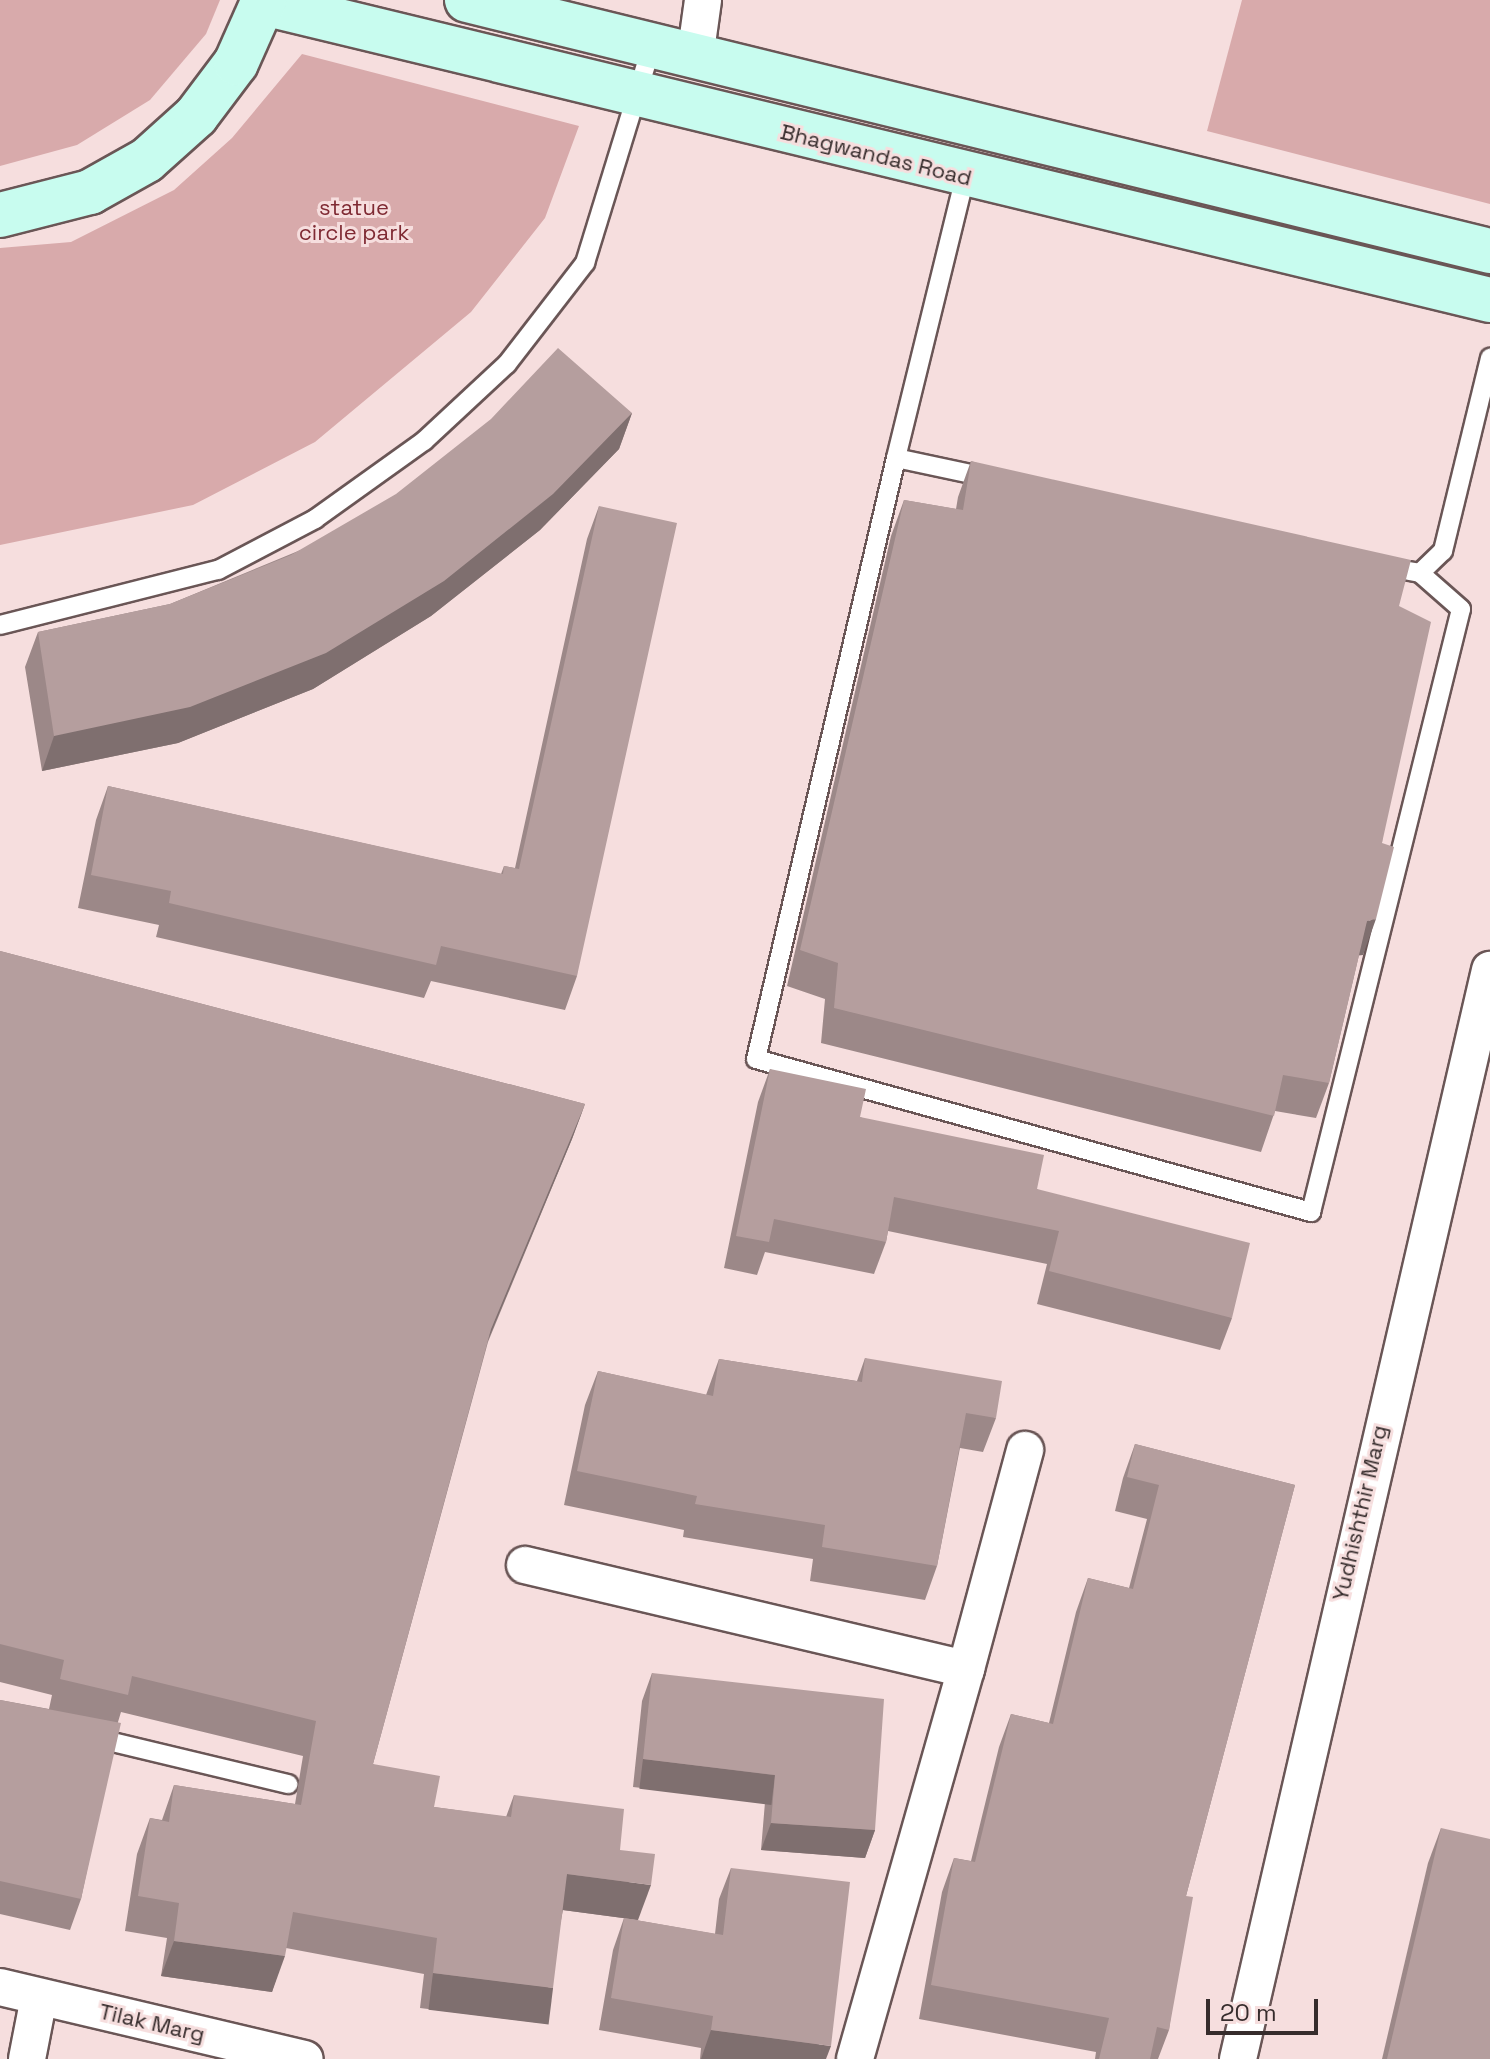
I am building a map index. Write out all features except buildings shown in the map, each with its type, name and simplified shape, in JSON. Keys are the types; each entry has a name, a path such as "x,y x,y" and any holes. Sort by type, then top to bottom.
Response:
{"street":[{"path":"467,0 651,48 1490,251"},
{"path":"695,58 703,0"},
{"path":"0,215 90,192 147,160 196,116 228,74 264,2"},
{"name":"Bhagwandas Road","path":"264,2 965,177 1490,300"},
{"name":"Yudhishthir Marg","path":"1238,2059 1490,970"},
{"path":"855,2059 1025,1450"},
{"path":"525,1565 966,1669"},
{"name":"Tilak Marg","path":"0,1987 305,2059"},
{"path":"27,2059 39,1997"}],"lane":[{"path":"0,625 218,570 315,519 424,441 507,364 585,263 640,98 651,48"},
{"path":"965,177 756,1059 1311,1212 1461,609 1420,573 1389,566"},
{"path":"1420,573 1443,551 1490,358"},
{"path":"896,458 1019,485"},
{"path":"76,1733 288,1784"}],"green space":[{"path":"0,0 220,0 206,34 150,100 77,145 0,166"},
{"path":"1242,0 1490,0 1490,204 1207,131"},
{"name":"statue circle park","path":"302,54 579,126 545,218 471,312 315,442 193,505 0,545 0,248 71,242 174,190 232,138"}]}
